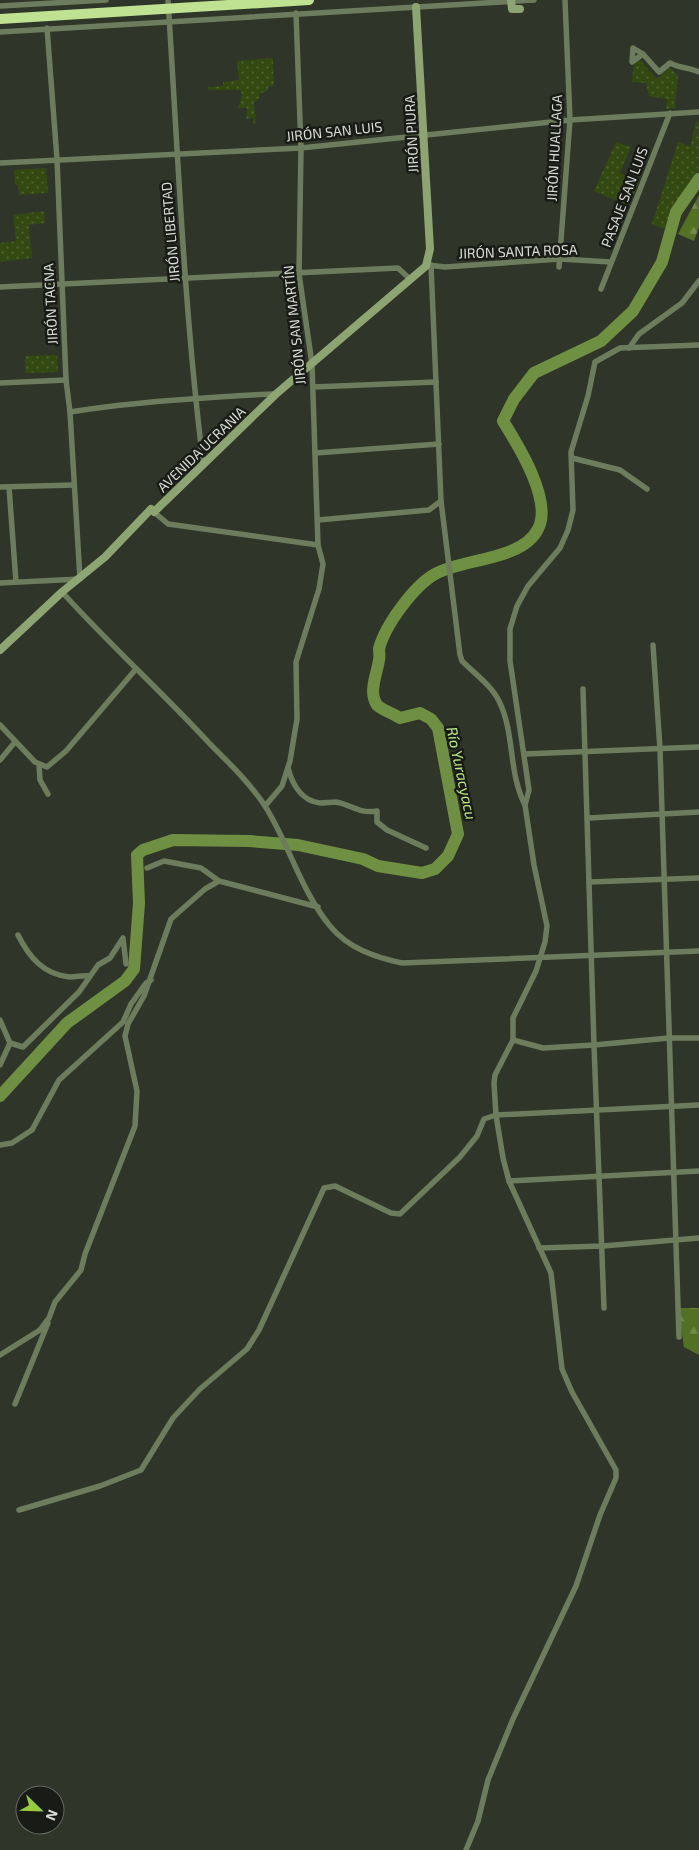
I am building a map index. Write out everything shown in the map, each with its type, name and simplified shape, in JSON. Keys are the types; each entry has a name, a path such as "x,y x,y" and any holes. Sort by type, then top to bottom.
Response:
{"highway":[{"path":"0,18 169,4 309,0"}],"main road":[{"path":"512,0 512,9 520,9"},
{"name":"JIRÓN PIURA","path":"416,4 430,249 428,265"},
{"name":"AVENIDA UCRANIA","path":"0,650 62,592 105,557 151,509 154,512 203,462 276,394 410,278 428,265"}],"street":[{"path":"0,6 106,0"},
{"path":"0,32 416,4 534,0"},
{"name":"JIRÓN HUALLAGA","path":"559,267 570,120 565,0"},
{"name":"JIRÓN LIBERTAD","path":"169,4 176,156 195,397 203,462"},
{"name":"JIRÓN SAN MARTÍN","path":"265,806 282,786 288,768 296,720 296,662 319,589 323,564 318,545 312,364 299,274 301,148 296,13"},
{"name":"JIRÓN TACNA","path":"47,28 57,159 66,380 70,412 80,579"},
{"path":"643,54 659,72 670,63 684,70 692,69 699,72"},
{"name":"JIRÓN SAN LUIS","path":"0,163 57,159 176,156 301,148 570,120 699,112"},
{"name":"PASAJE SAN LUIS","path":"601,290 670,113"},
{"name":"JIRÓN SANTA ROSA","path":"428,265 445,267 560,259 611,262"},
{"name":"JIRÓN PIURA","path":"428,265 436,382 441,501 462,661 498,699 504,714 517,790 525,805"},
{"path":"0,287 398,268 410,278"},
{"path":"629,348 639,334 682,303 699,281"},
{"path":"466,1850 478,1821 488,1780 513,1718 576,1586 600,1515 616,1478 616,1470 572,1392 562,1369 551,1273 509,1181 496,1115 495,1074 513,1040 513,1018 542,957 547,926 534,865 525,805 529,790 510,660 510,629 517,606 528,586 560,548 568,530 573,510 571,452 588,396 595,362 620,348 699,345"},
{"path":"0,382 66,380"},
{"path":"313,387 436,382"},
{"path":"70,412 102,406 195,397 219,397 250,393 276,394"},
{"path":"315,453 439,444"},
{"path":"572,458 620,470 648,489"},
{"path":"0,487 74,485"},
{"path":"9,487 16,582"},
{"path":"318,520 429,510 441,501"},
{"path":"154,512 168,524 318,545"},
{"path":"0,583 80,579"},
{"path":"62,592 136,669 190,721 244,779 265,806 318,907 330,925 351,945 378,958 402,964 699,951"},
{"path":"653,644 660,749 679,1337"},
{"path":"0,725 39,764 47,766 66,750 136,669"},
{"path":"583,689 583,752 588,818 595,1110 603,1246 604,1308"},
{"path":"0,760 15,742"},
{"path":"524,754 699,747"},
{"path":"39,764 40,780 48,794"},
{"path":"288,768 292,784 302,794 318,803 336,802 364,813 377,811 377,822 387,830 426,848"},
{"path":"588,818 699,812"},
{"path":"148,868 164,861 201,868 219,881 318,907"},
{"path":"589,882 699,878"},
{"path":"15,1404 46,1332 54,1302 81,1270 85,1254 135,1126 137,1091 125,1036 128,1024 151,980 171,919 205,889 219,881"},
{"path":"18,935 23,946 45,970 59,976 90,976"},
{"path":"10,1043 23,1047 73,998 98,965 110,958 123,938 126,964"},
{"path":"0,1145 12,1143 32,1130 59,1080 123,1022 131,1004 146,983 151,980"},
{"path":"0,1020 10,1043 0,1065"},
{"path":"513,1040 543,1048 594,1046 669,1038 699,1038"},
{"path":"19,1510 100,1486 141,1470 173,1418 200,1389 247,1350 259,1330 324,1188 335,1186 391,1213 400,1214 460,1157 476,1136 484,1119 496,1115 699,1105"},
{"path":"509,1181 699,1171"},
{"path":"539,1248 603,1246 699,1238"},
{"path":"0,1355 40,1330 49,1318"}],"green space":[{"path":"273,58 274,86 268,87 268,91 259,94 259,98 254,103 256,124 253,123 253,118 246,119 247,108 238,108 242,95 240,90 209,90 208,87 223,86 223,82 239,80 237,61"},
{"path":"640,60 657,79 669,67 678,75 675,108 666,109 667,99 649,96 646,83 632,82 634,63"},
{"path":"696,121 699,122 699,171 664,229 652,224 678,142 690,147"},
{"path":"616,142 631,147 620,173 639,182 629,206 594,191"},
{"path":"46,168 48,193 19,195 18,185 15,185 14,170"},
{"path":"699,195 699,227 694,241 678,234"},
{"path":"44,211 45,223 29,225 32,258 0,262 0,243 16,241 13,215"},
{"path":"57,355 58,372 25,373 25,356"},
{"path":"678,1308 699,1308 699,1355 684,1347"}],"waterway":[{"name":"Río Yuracyacu","path":"0,1096 67,1023 125,981 134,969 139,903 137,855 143,850 173,840 249,841 298,845 363,859 378,866 422,873 435,869 448,856 458,834 438,728 431,719 420,713 400,718 377,705 374,700 373,689 382,639 401,607 418,587 435,574 506,553 530,539 538,529 541,517 541,504 537,489 525,458 503,421 514,399 534,373 601,341 633,311 662,262 676,212 699,179"}]}
